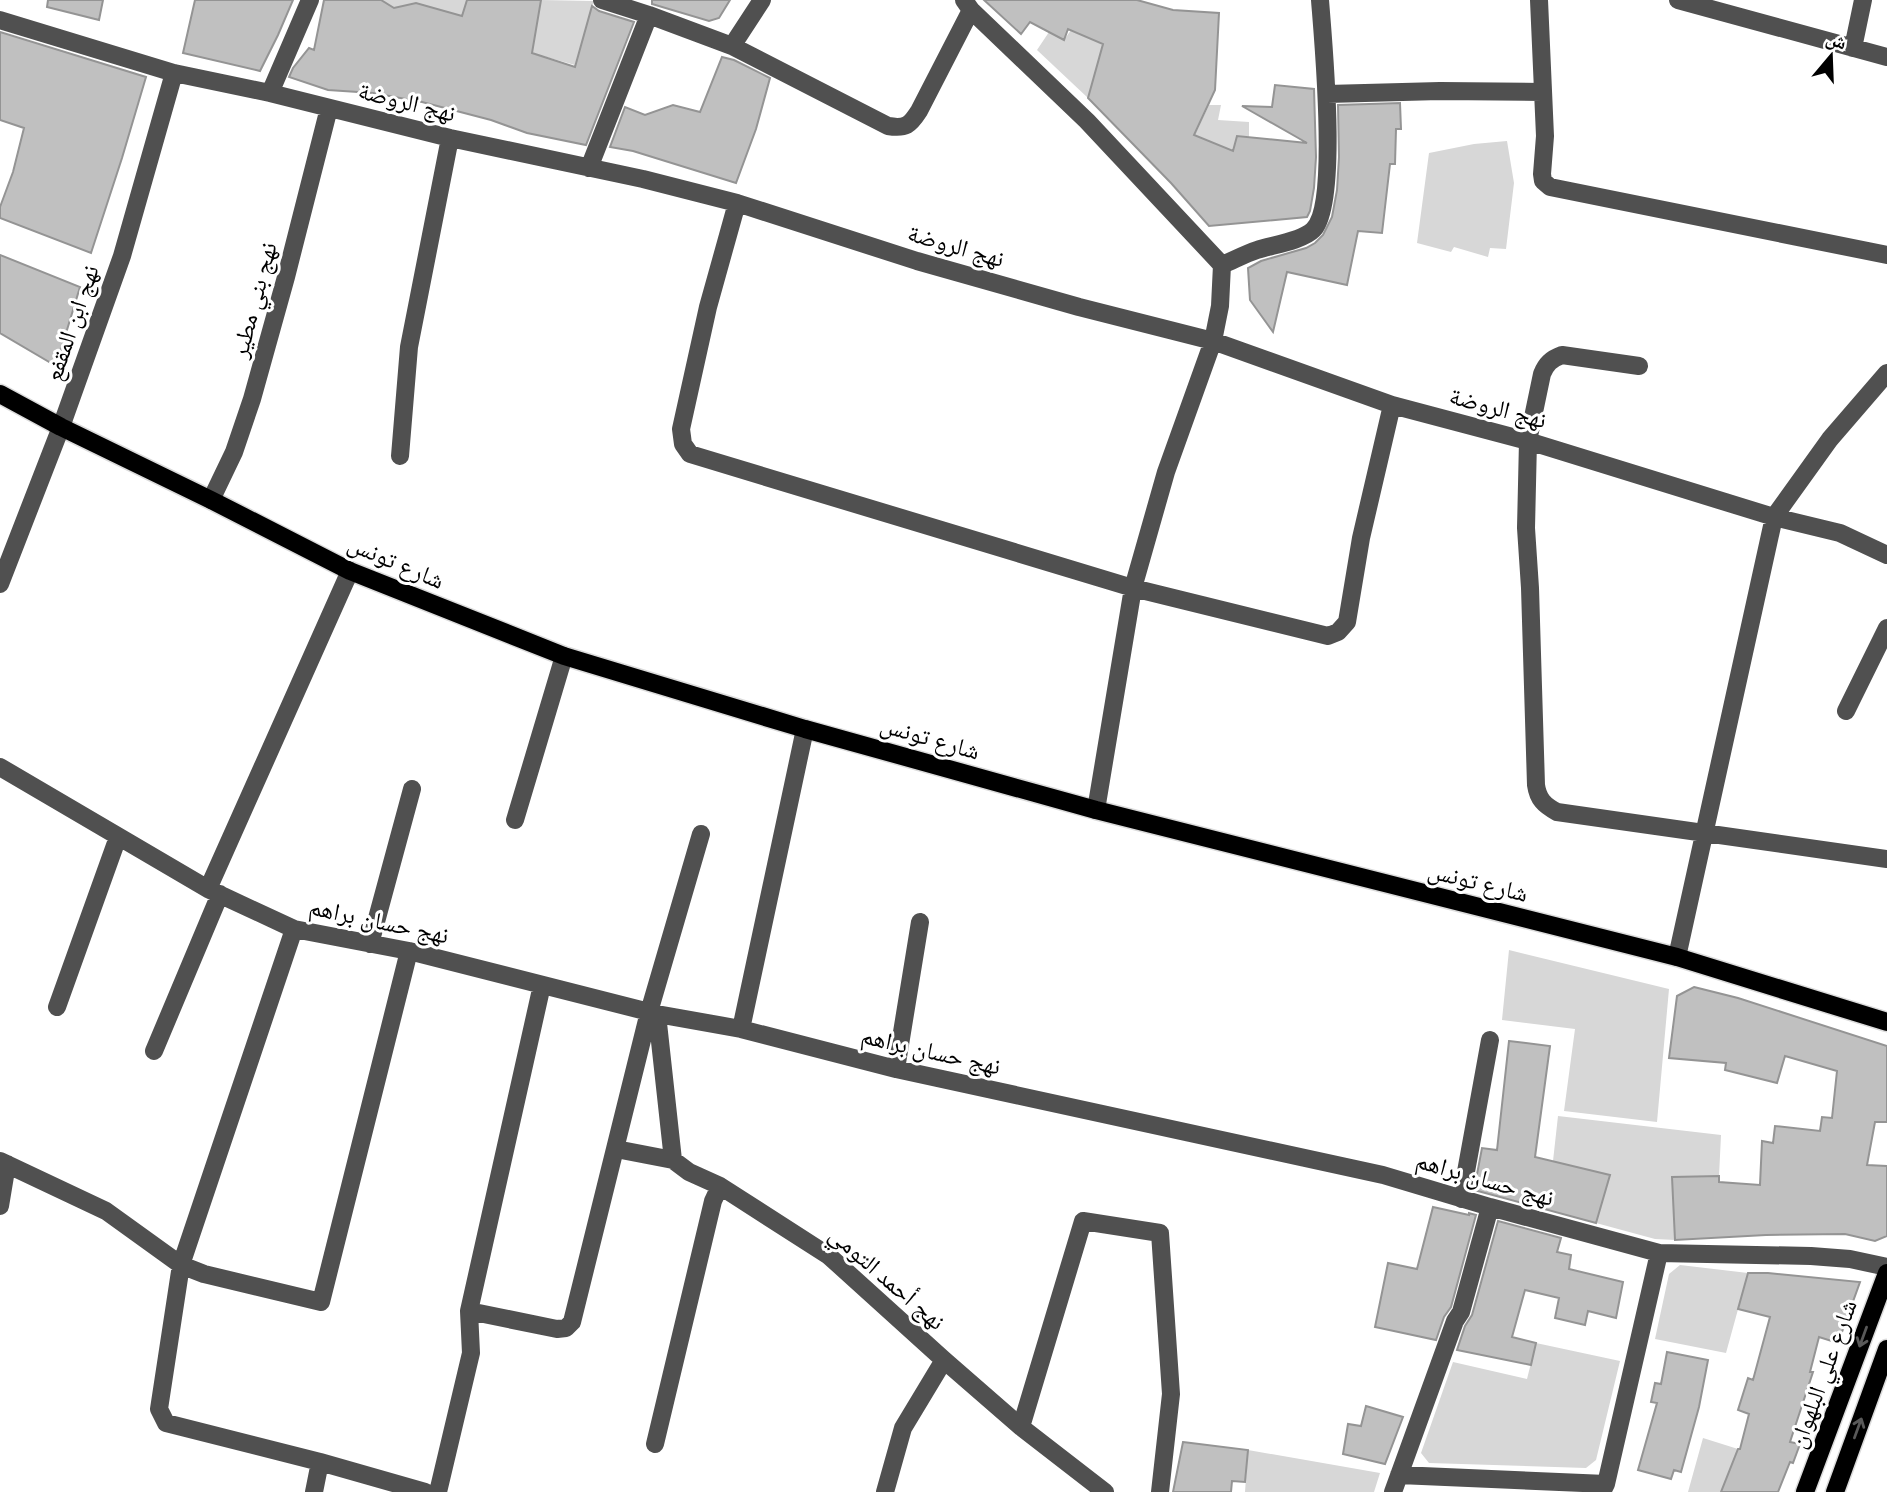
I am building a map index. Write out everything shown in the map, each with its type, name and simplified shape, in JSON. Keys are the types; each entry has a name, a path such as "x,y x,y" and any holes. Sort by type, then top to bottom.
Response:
{"main road":[{"name":"شارع تونس","path":"0,394 350,570 564,656 805,729 1096,810 1677,957 1887,1022"},
{"name":"شارع علي البلهوان","path":"1805,1492 1887,1273"},
{"path":"1835,1492 1887,1349"}],"street":[{"path":"271,93 310,0"},
{"path":"602,0 732,46 888,126 900,128 911,123 919,111 968,5 1087,121 1222,265 1220,306 1213,341 1166,472 1133,588 1096,810"},
{"path":"732,46 762,0"},
{"path":"1222,265 1305,235 1316,227 1326,186 1327,93 1320,0"},
{"path":"1539,0 1545,136 1542,174 1543,181 1550,187 1887,255"},
{"path":"1678,0 1710,4 1887,57"},
{"path":"1853,48 1863,0"},
{"path":"589,168 649,15"},
{"name":"نهج الروضة","path":"0,20 174,73 271,93 450,138 643,179 737,203 917,261 1079,307 1213,341 1392,405 1528,441 1774,517 1840,533 1887,555"},
{"name":"نهج ابن المقفع","path":"0,584 61,427 121,256 174,73"},
{"path":"1327,93 1543,92"},
{"name":"نهج بني مطير","path":"211,500 234,452 252,398 329,108"},
{"path":"400,456 409,347 450,138"},
{"path":"737,203 708,307 681,429 683,444 690,454 1133,588 1328,636 1338,632 1347,622 1361,538 1392,405"},
{"path":"1639,366 1562,355 1552,359 1542,374 1528,441 1526,528 1538,796 1546,806 1557,811 1887,859"},
{"path":"1677,957 1774,517 1830,439 1887,373"},
{"path":"154,1051 214,891 350,570"},
{"path":"1846,711 1887,628"},
{"path":"515,820 564,656"},
{"path":"741,1029 805,729"},
{"name":"نهج حسان براهم","path":"0,767 214,891 294,929 409,951 653,1013 741,1029 896,1069 1383,1175 1659,1253 1811,1256 1850,1259 1887,1267"},
{"path":"370,944 412,789"},
{"path":"469,1311 557,1329 569,1326 574,1318 616,1149 701,834"},
{"path":"57,1007 118,837"},
{"path":"896,1069 920,922"},
{"path":"294,929 181,1265 159,1409 166,1423 425,1492"},
{"path":"0,1206 3,1162 106,1211 181,1265 204,1275 321,1302 409,951"},
{"path":"438,1492 471,1353 469,1311 542,985"},
{"path":"616,1149 673,1160 653,1013"},
{"path":"1461,1199 1490,1040"},
{"name":"نهج أحمد التومي","path":"673,1160 689,1172 720,1186 829,1256 1021,1427 1105,1492"},
{"path":"655,1444 713,1201 720,1186"},
{"path":"1490,1207 1461,1312 1455,1321 1396,1484 1604,1488 1659,1253"},
{"path":"1021,1427 1083,1222 1160,1233 1171,1394 1160,1492"},
{"path":"885,1492 903,1428 944,1360"},
{"path":"314,1492 320,1462"}],"shaded area":[{"path":"381,0 467,0 462,16 394,8"},
{"path":"541,0 594,1 575,65 539,55 535,67 516,20"},
{"path":"1071,30 1103,44 1088,98 1037,50 1049,32 1064,40"},
{"path":"1209,105 1221,105 1218,120 1249,122 1249,137 1237,136 1233,151 1206,140 1188,149"},
{"path":"1507,141 1514,183 1506,249 1490,248 1488,257 1454,247 1451,252 1417,243 1429,153"},
{"path":"1509,950 1669,989 1657,1122 1564,1111 1575,1029 1502,1020"},
{"path":"1558,1116 1721,1135 1719,1176 1672,1177 1675,1240 1655,1239 1596,1223 1609,1175 1553,1161"},
{"path":"1680,1265 1748,1273 1726,1353 1655,1339 1669,1274"},
{"path":"1536,1343 1620,1361 1596,1460 1586,1468 1429,1463 1421,1453 1453,1362 1527,1379"},
{"path":"1703,1438 1738,1449 1721,1492 1688,1492"},
{"path":"1248,1450 1380,1473 1374,1492 1245,1492"}],"building":[{"path":"48,0 103,0 99,20 47,7"},
{"path":"195,0 293,0 260,71 183,53"},
{"path":"324,0 381,0 394,8 416,3 462,16 467,0 541,0 532,53 575,67 592,6 599,11 634,22 586,145 527,133 491,120 422,102 373,93 328,90 289,77 309,48 314,50"},
{"path":"652,0 730,0 719,18 709,21 652,4"},
{"path":"984,0 1137,0 1173,10 1219,13 1215,90 1194,135 1233,151 1237,136 1307,143 1242,106 1272,107 1275,85 1314,89 1316,157 1314,188 1307,217 1209,226 1088,98 1103,44 1068,29 1064,40 1030,22 1021,34"},
{"path":"0,32 146,77 91,253 0,218 0,207 13,172 24,128 0,120"},
{"path":"722,57 770,78 756,129 736,183 633,151 610,147 625,107 645,115 673,105 700,112"},
{"path":"1400,103 1401,129 1396,129 1395,164 1390,164 1382,233 1358,231 1347,285 1287,272 1273,332 1250,300 1248,268 1261,261 1306,248 1323,235 1332,217 1337,190 1338,105"},
{"path":"0,255 80,287 56,366 0,333"},
{"path":"1694,987 1738,998 1887,1046 1887,1122 1875,1122 1867,1165 1887,1166 1887,1236 1875,1241 1845,1234 1675,1240 1672,1177 1719,1176 1719,1182 1760,1185 1762,1141 1773,1143 1775,1126 1820,1131 1822,1117 1832,1118 1837,1071 1785,1056 1777,1083 1725,1070 1726,1063 1669,1058 1677,996"},
{"path":"1509,1041 1550,1046 1535,1157 1610,1175 1596,1223 1474,1190 1482,1148 1497,1150"},
{"path":"1433,1207 1476,1215 1451,1307 1444,1317 1436,1340 1375,1327 1388,1263 1417,1269"},
{"path":"1498,1221 1561,1238 1557,1252 1571,1255 1569,1269 1623,1282 1616,1318 1588,1311 1585,1325 1555,1318 1559,1298 1525,1290 1512,1337 1536,1343 1531,1365 1457,1350 1465,1326 1472,1315"},
{"path":"1748,1273 1860,1282 1838,1343 1819,1337 1810,1372 1813,1372 1790,1442 1800,1444 1778,1492 1721,1492 1740,1449 1749,1414 1738,1410 1748,1378 1753,1380 1770,1317 1738,1309"},
{"path":"1667,1352 1708,1360 1699,1407 1681,1472 1674,1470 1671,1479 1638,1470 1657,1403 1651,1402 1655,1383 1661,1384"},
{"path":"1366,1406 1403,1417 1385,1464 1343,1454 1348,1424 1361,1426"},
{"path":"1183,1442 1248,1450 1245,1482 1232,1481 1231,1492 1173,1492"}]}
